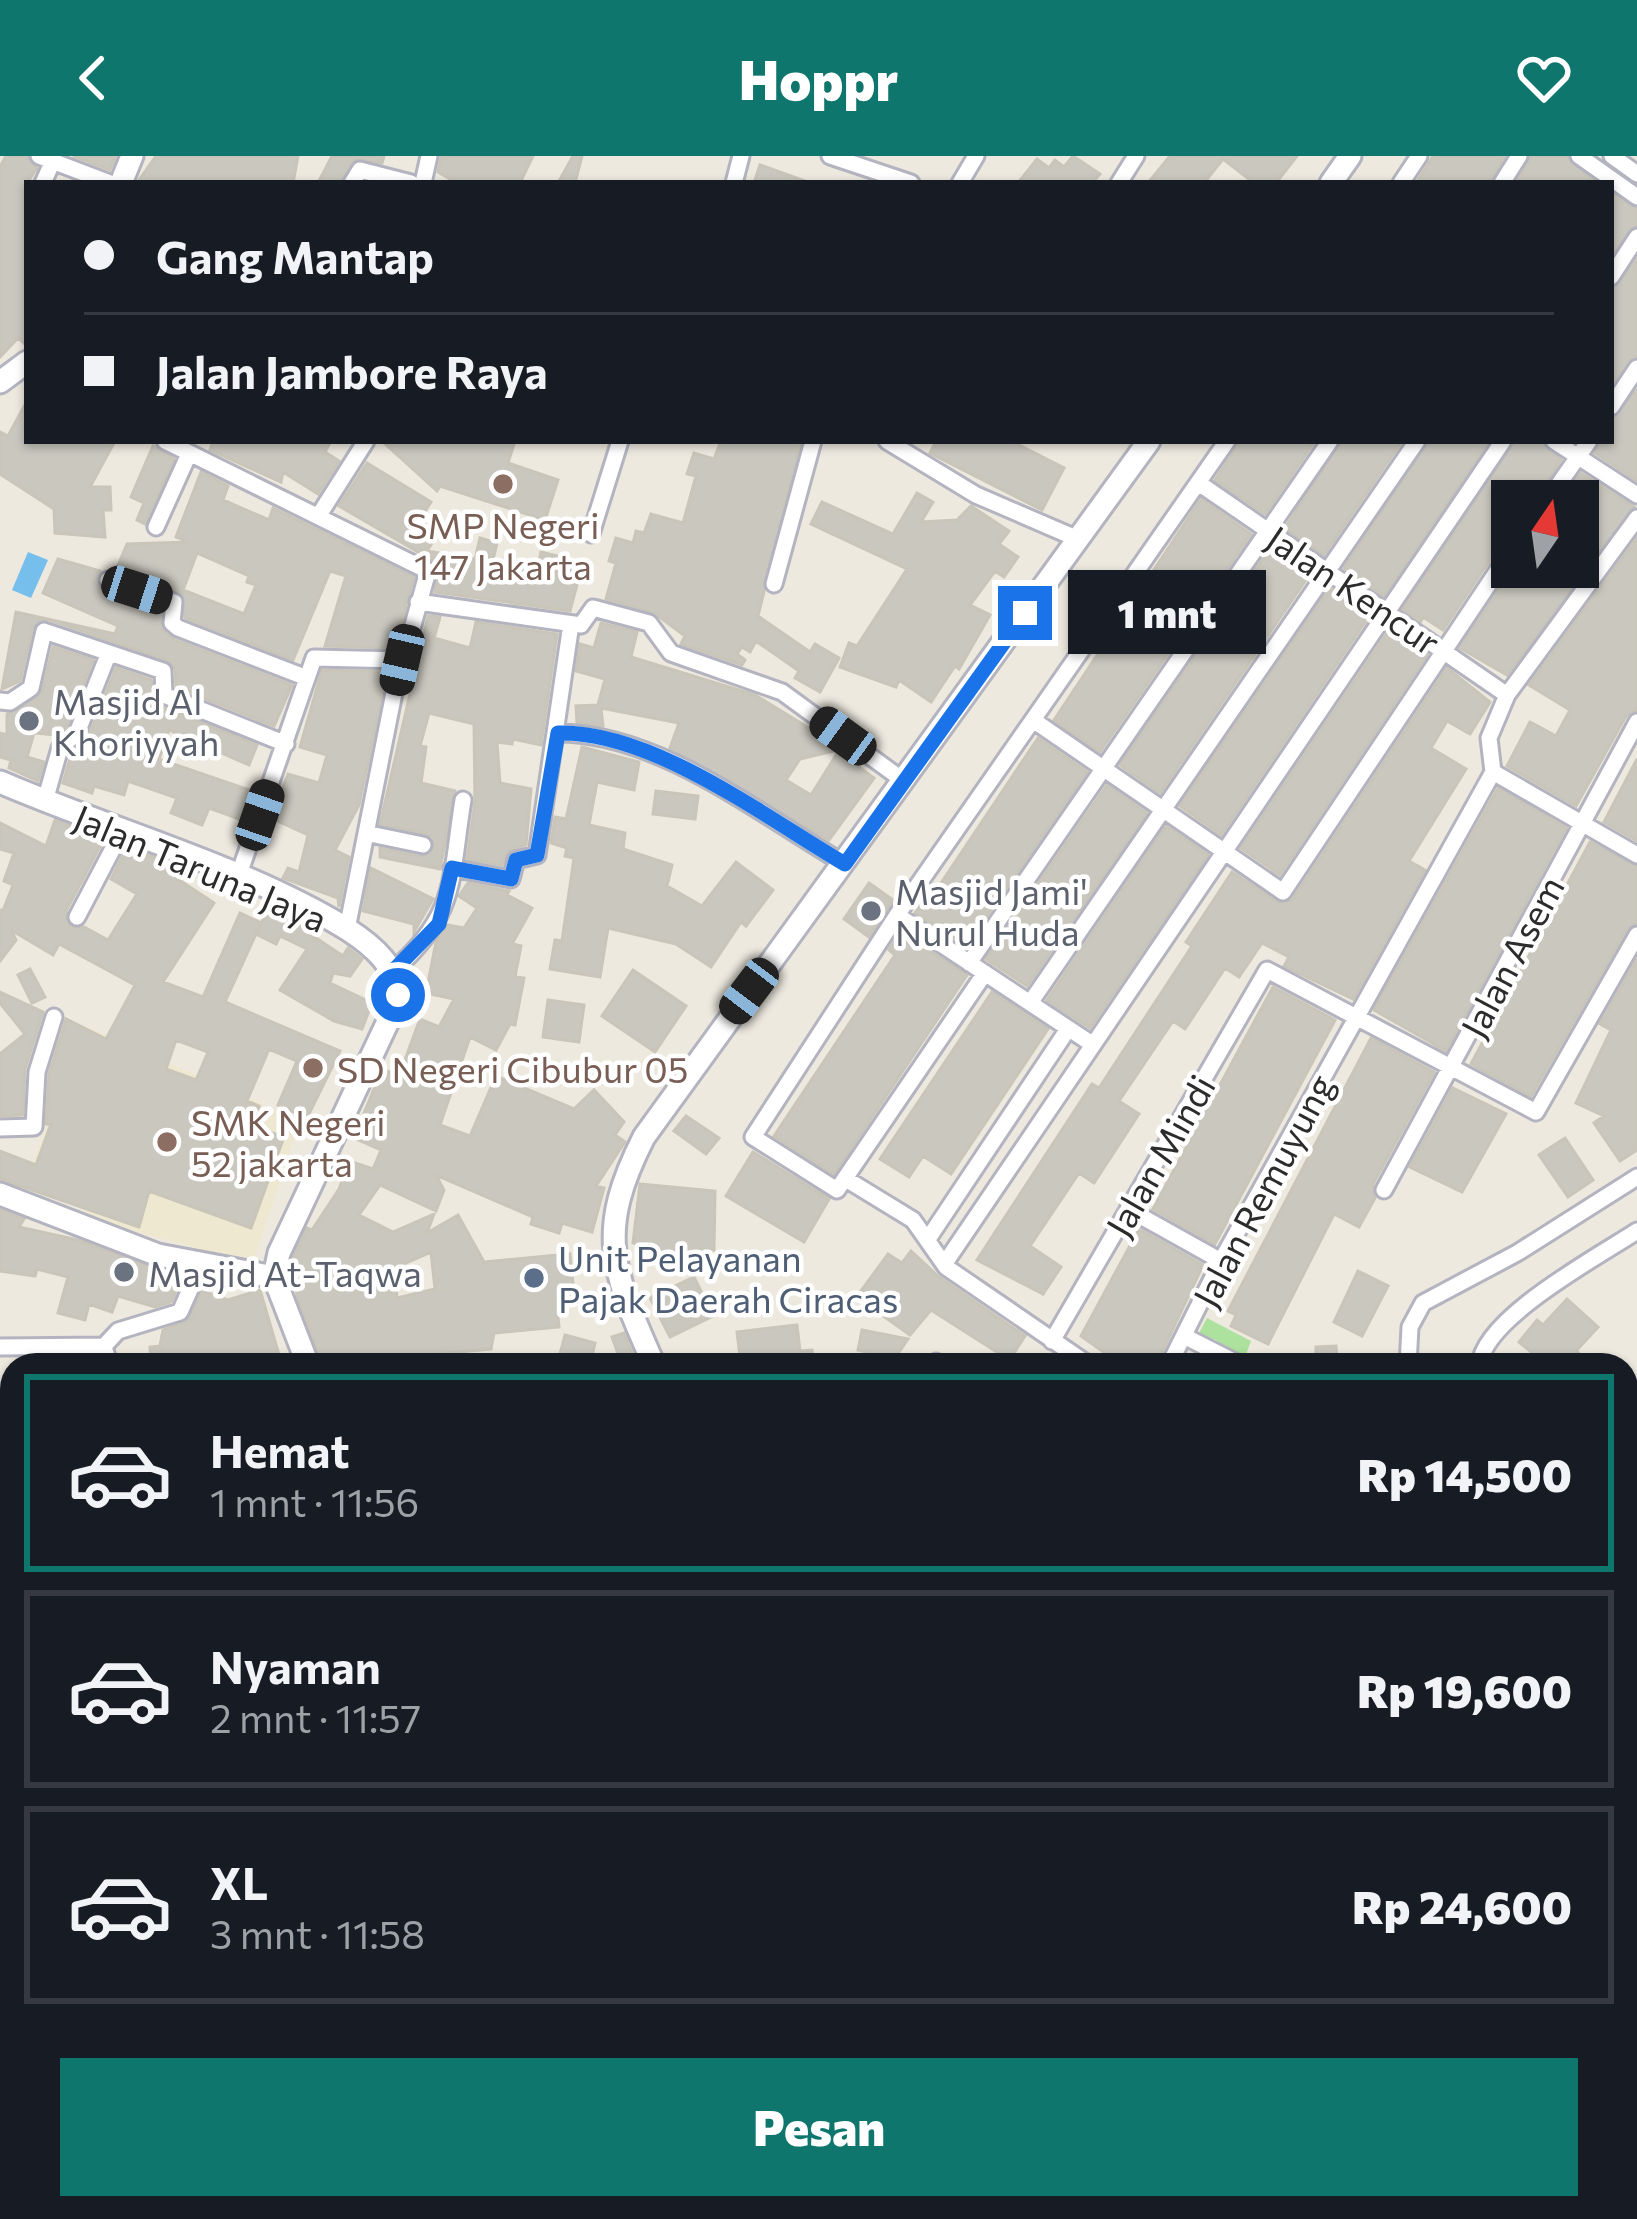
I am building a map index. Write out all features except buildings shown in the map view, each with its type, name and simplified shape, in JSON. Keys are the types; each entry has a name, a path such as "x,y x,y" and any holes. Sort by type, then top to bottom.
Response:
{"street":[{"path":"830,156 902,180"},
{"path":"1579,156 1596,177"},
{"path":"1612,156 1637,174"},
{"path":"45,159 102,180"},
{"path":"353,180 357,170 399,180"},
{"path":"1614,273 1637,237"},
{"path":"1614,402 1637,368"},
{"path":"170,444 425,568 347,929"},
{"path":"319,514 364,444"},
{"path":"592,533 619,444"},
{"path":"774,584 812,444"},
{"path":"650,1353 613,1249 617,1190 657,1114 845,864 1147,444"},
{"path":"985,974 846,1179 832,1190 753,1137 897,914 1225,444"},
{"path":"969,963 1328,444"},
{"path":"1030,1003 1416,444"},
{"path":"945,1263 1501,444"},
{"path":"1558,444 1637,495"},
{"path":"1561,480 1587,444"},
{"path":"922,448 976,495 1078,539"},
{"path":"156,527 188,456"},
{"name":"Jalan Kencur","path":"1200,484 1507,695"},
{"path":"1637,518 1507,695 1489,738 1493,772 1637,855"},
{"path":"108,580 172,601 172,623 178,628 307,678"},
{"path":"1033,720 1222,854 1278,891 1288,890 1491,582"},
{"path":"418,602 571,624 584,624 592,608 649,623 671,653 782,692 904,781"},
{"path":"452,868 511,879 516,860 533,858 539,850 571,624"},
{"path":"0,701 10,702 31,688 42,632 164,671 164,694 286,744"},
{"path":"45,801 60,748 77,733 108,655"},
{"path":"238,878 316,656 402,660"},
{"name":"Jalan Asem","path":"1384,1190 1637,722"},
{"path":"558,733 612,737 650,750 845,864"},
{"name":"Jalan Remuyung","path":"1175,1353 1221,1261 1493,772"},
{"name":"Jalan Taruna Jaya","path":"0,782 238,878 347,929 393,971"},
{"path":"303,1353 274,1277 290,1222 337,1137 398,1000 393,971 439,924 464,800"},
{"path":"76,916 121,833"},
{"path":"370,834 423,845"},
{"path":"897,914 1092,1045"},
{"path":"1356,1015 1539,1111 1632,956 1637,935"},
{"name":"Jalan Mindi","path":"1052,1341 1268,969 1356,1015"},
{"path":"0,1128 34,1127 37,1072 54,1017"},
{"path":"928,1239 1068,1029"},
{"path":"1409,1353 1410,1327 1423,1303 1517,1253 1637,1177"},
{"path":"846,1179 914,1220 945,1263 1070,1353"},
{"path":"0,1194 117,1240 201,1265 274,1277"},
{"path":"1128,1209 1221,1261"},
{"path":"1484,1353 1490,1336 1563,1278 1637,1231"},
{"path":"0,1347 104,1346 118,1331 181,1312 201,1265"},
{"path":"1184,1336 1217,1353"},
{"path":"104,1346 106,1353"}],"shaded area":[{"name":"SMK Negeri 52 jakarta","path":"85,1026 300,1121 253,1263 82,1218 93,1185 33,1163"}],"green space":[{"path":"1207,1318 1251,1341 1247,1353 1234,1353 1214,1339 1196,1339"}],"water":[{"path":"28,552 48,560 31,598 12,590"}],"place":[{"name":"SMP Negeri 147 Jakarta","path":"503,484"},
{"name":"Masjid Al Khoriyyah","path":"29,721"},
{"name":"Masjid Jami' Nurul Huda","path":"871,911"},
{"name":"SD Negeri Cibubur 05","path":"313,1068"},
{"name":"SMK Negeri 52 jakarta","path":"167,1142"},
{"name":"Masjid At-Taqwa","path":"124,1272"},
{"name":"Unit Pelayanan Pajak Daerah Ciracas","path":"534,1278"}],"route":[{"path":"398,995 393,971 439,924 449,898 452,868 511,879 516,860 537,855 558,733 600,735 650,750 845,864 1025,613"}]}
